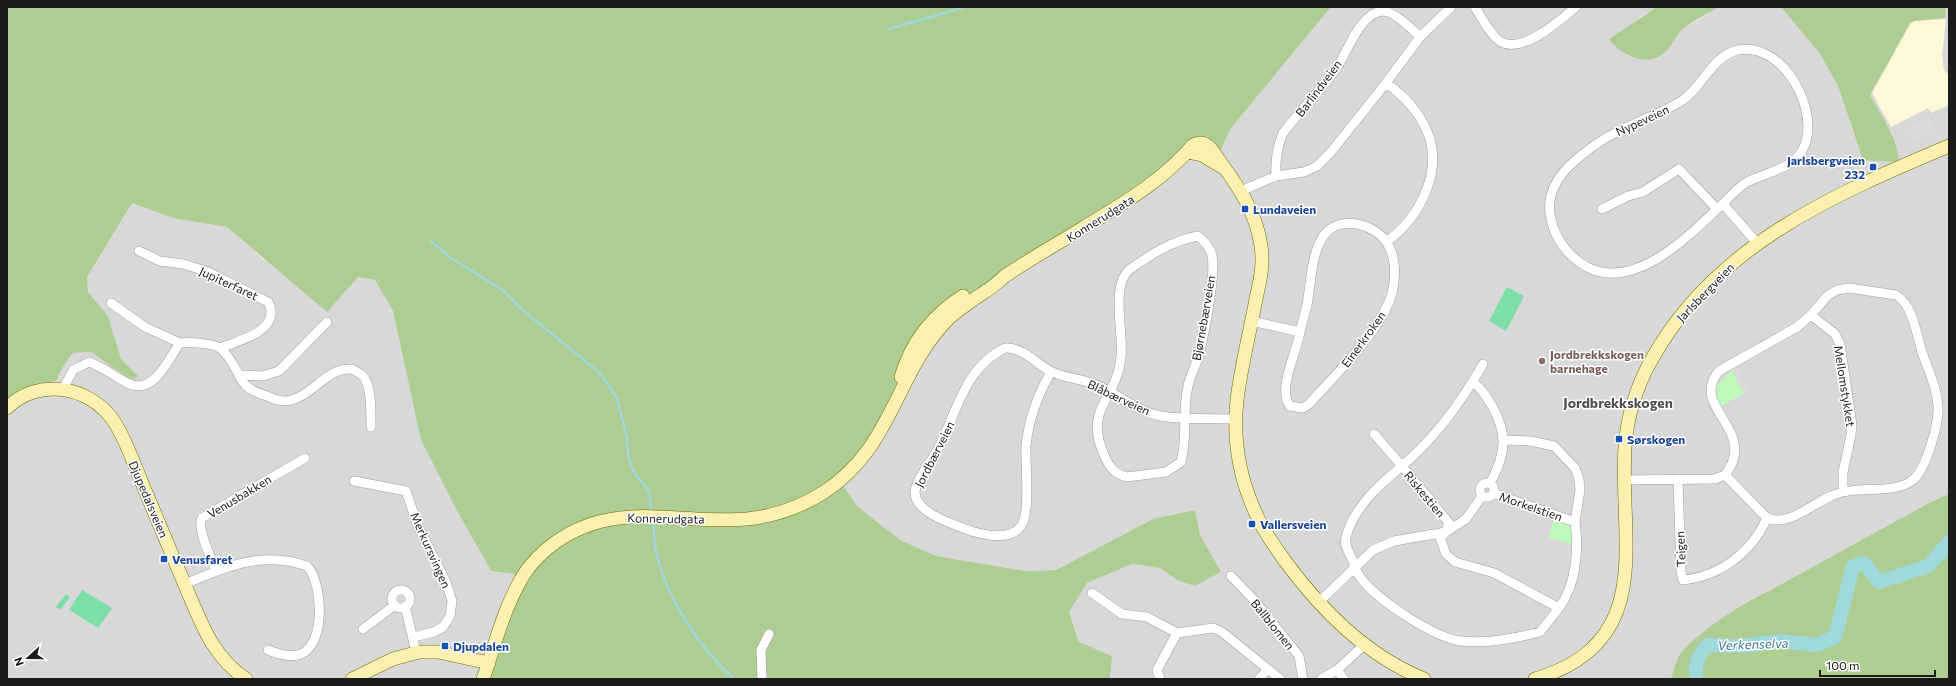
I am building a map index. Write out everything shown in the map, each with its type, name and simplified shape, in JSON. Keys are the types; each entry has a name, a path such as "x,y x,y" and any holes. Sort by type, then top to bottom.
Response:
{"main road":[{"name":"Jarlsbergveien","path":"1535,679 1561,670 1581,658 1602,638 1616,616 1625,581 1626,550 1624,480 1625,443 1629,421 1636,395 1650,360 1664,338 1688,306 1714,280 1757,243 1805,213 1949,146"},
{"name":"Konnerudgata","path":"486,672 505,613 516,589 527,570 540,554 559,540 582,527 611,518 640,516 746,519 770,515 794,507 822,494 839,482 860,462 876,440 924,349 938,330 962,307 1006,276 1135,195 1187,152 1202,155 1224,168 1241,191"},
{"path":"1241,191 1257,226 1261,246 1261,275 1240,380 1236,419 1236,435 1241,468 1254,509 1266,533 1282,557 1318,603 1364,645 1394,664 1424,679"},
{"name":"Djupedalsveien","path":"7,408 17,399 31,392 50,389 63,389 88,396 99,404 113,420 127,448 185,584 216,652 230,668 246,679"},
{"path":"352,679 393,659 416,652 438,652 460,658 468,665 486,672"}],"street":[{"path":"1241,191 1276,176 1304,172 1317,166 1331,152 1386,83 1420,37 1451,7"},
{"path":"1475,7 1495,37 1501,42 1509,44 1520,44 1532,39 1576,7"},
{"name":"Barlindveien","path":"1276,176 1276,155 1278,144 1283,133 1337,68 1348,43 1365,22 1374,14 1383,11 1392,14 1420,37"},
{"name":"Nypeveien","path":"1739,50 1750,50 1774,59 1793,78 1803,102 1808,120 1808,133 1803,150 1792,162 1745,184 1731,195 1720,207 1693,232 1668,252 1643,265 1614,274 1594,270 1574,257 1557,238 1549,212 1549,200 1559,177 1582,154 1613,134 1668,108 1690,95 1717,62 1729,53 1739,50"},
{"path":"1386,83 1404,98 1417,113 1426,129 1433,155 1431,175 1423,199 1407,223 1386,242"},
{"path":"1602,209 1628,196 1643,192 1679,169 1757,243"},
{"name":"Einerkroken","path":"1352,223 1372,229 1386,242 1393,260 1394,279 1392,293 1385,312 1342,370 1309,404 1303,408 1296,408 1290,406 1286,401 1285,395 1300,332 1317,249 1326,234 1337,226 1352,223"},
{"name":"Bjørnebærveien","path":"1110,392 1118,374 1121,356 1119,293 1121,280 1124,273 1171,244 1184,238 1198,236 1208,246 1212,254 1212,264 1209,299 1201,345 1188,387 1186,418"},
{"name":"Jupiterfaret","path":"139,251 160,261 183,264 206,271 268,302 271,311 269,321 263,329 220,348"},
{"path":"1624,480 1715,479 1725,475 1735,458 1736,445 1712,397 1713,378 1719,371 1797,327 1811,315 1827,296 1837,290 1849,288 1896,295 1900,298 1909,310 1936,388 1938,408 1928,456 1913,480 1894,488 1864,488 1843,491 1831,495 1785,520 1774,521 1767,518 1725,475"},
{"path":"111,303 152,331 180,343 191,342 220,348 229,358 243,385 257,393 284,401 296,398 336,370 352,369 364,376 370,395 371,427"},
{"name":"Mellomstykket","path":"1811,315 1835,334 1840,344 1843,360 1852,425 1843,472 1843,491"},
{"path":"1252,321 1300,332"},
{"path":"239,375 263,376 279,371 327,322"},
{"path":"63,389 73,370 90,362 97,364 130,386 138,387 147,385 155,379 180,343"},
{"name":"Jordbærveien","path":"1004,348 1009,348 1028,356 1051,372 1040,392 1030,424 1026,460 1025,514 1021,526 1007,535 983,533 960,527 941,519 922,507 915,494 916,486 940,445 965,390 976,372 985,362 1004,348"},
{"name":"Riskestien","path":"1483,364 1473,382 1438,430 1402,466 1418,488 1443,515 1448,523 1446,532 1440,538 1440,543 1446,554 1455,562 1494,574 1558,608"},
{"name":"Blåbærveien","path":"1051,372 1085,380 1160,416 1236,419"},
{"path":"1473,382 1482,388 1504,434 1499,468 1490,483"},
{"path":"1110,392 1100,408 1097,430 1099,442 1111,468 1120,475 1127,477 1166,472 1181,462 1185,449 1186,418"},
{"path":"1374,434 1402,466 1373,491 1354,519 1346,537 1346,544 1355,568 1367,584 1394,608 1432,630 1454,639 1484,641 1540,632 1567,595 1576,560 1577,537 1575,522"},
{"name":"Morkelstien","path":"1493,493 1575,522 1580,490 1579,479 1575,468 1554,446 1530,441 1504,440"},
{"name":"Venusbakken","path":"216,571 200,529 200,521 202,518 305,458"},
{"name":"Teigen","path":"1678,479 1681,572 1683,580 1710,575 1749,548 1760,535 1767,518"},
{"name":"Merkursvingen","path":"354,481 406,492 418,526 449,591 452,608 443,627 434,632 413,637"},
{"path":"1482,496 1489,497 1493,493 1493,486 1490,483"},
{"path":"1482,496 1480,492 1481,485 1490,483"},
{"path":"1318,603 1373,550 1394,541 1446,532 1466,518 1482,496"},
{"path":"185,584 238,563 262,559 307,566 316,584 320,610 317,628 310,648 302,654 294,655 284,655 268,650"},
{"name":"Ballblomen","path":"1231,576 1259,606 1299,656 1303,679"},
{"path":"395,605 392,597 398,590 402,590 406,592 410,599 405,606"},
{"path":"1092,593 1122,614 1147,616 1177,633 1212,628 1222,632 1280,679"},
{"path":"363,629 395,605 405,606"},
{"path":"405,606 416,652"},
{"path":"1159,678 1157,670 1177,633"},
{"path":"762,679 761,650 769,634"},
{"path":"1321,679 1337,670 1364,645"},
{"path":"1259,679 1267,670"},
{"path":"1337,670 1344,679"}],"shaded area":[{"path":"1331,7 1433,7 1437,9 1440,7 1657,7 1634,21 1669,47 1682,30 1719,7 1781,7 1820,54 1838,86 1854,135 1896,145 1869,95 1910,23 1915,21 1946,18 1945,7 1949,7 1949,494 1929,503 1769,591 1754,597 1710,627 1686,648 1678,658 1671,679 1110,679 1112,656 1079,642 1069,612 1087,583 1132,564 1160,568 1177,580 1206,547 1200,535 1195,510 1153,519 1056,570 1025,571 936,556 900,540 857,506 842,484 930,331 1155,181 1206,135 1220,150 1231,128"},
{"path":"1946,19 1942,56 1944,70 1949,77 1949,105 1931,113 1928,108 1891,127 1872,93 1911,23 1915,21"},
{"path":"1928,117 1936,133 1915,142 1904,135 1902,130"},
{"path":"132,203 173,218 227,227 265,261 375,280 393,311 421,440 455,507 491,571 515,574 522,589 489,679 7,679 7,400 18,392 56,381 64,365 73,353 91,352 128,378 138,376 121,359 108,316 88,292 87,277"},
{"path":"1737,369 1749,390 1745,392 1733,371"}],"green space":[{"path":"7,7 1331,7 1231,128 1220,151 1206,135 1155,181 962,302 891,412 842,484 857,506 900,540 936,556 1025,571 1056,570 1153,519 1195,510 1200,535 1221,572 1195,586 1177,580 1160,568 1132,564 1087,583 1069,612 1079,642 1112,656 1110,679 489,679 515,574 491,571 455,507 421,440 393,311 375,280 358,277 327,312 227,227 173,218 132,203 87,277 88,292 108,316 121,359 138,376 135,379 128,378 91,352 73,353 64,365 56,381 18,392 7,400"},
{"path":"1657,7 1719,7 1682,30 1667,51 1653,59 1639,59 1625,53 1609,39"},
{"path":"1781,7 1945,7 1946,18 1915,21 1910,23 1870,95 1897,147 1899,155 1898,162 1863,160 1838,86 1820,54"},
{"path":"1507,287 1524,296 1506,331 1489,321"},
{"path":"1732,371 1744,393 1720,407 1717,395 1717,385"},
{"path":"1949,494 1949,679 1671,679 1678,658 1684,650 1693,640 1719,620 1747,602 1929,503"},
{"path":"1555,518 1568,523 1572,527 1574,545 1548,537"},
{"path":"82,590 112,608 98,628 69,610"},
{"path":"66,594 70,597 60,610 56,607"}],"waterway":[{"path":"889,29 965,7"},
{"path":"431,241 451,258 504,291 520,308 600,373 617,398 627,439 628,455 633,471 649,491 652,513"},
{"path":"653,521 656,552 661,570 676,604 696,637 734,679"},
{"name":"Verkenselva","path":"1697,679 1696,665 1702,652 1708,645 1743,646 1779,641 1817,645 1835,637 1853,566 1864,563 1879,582 1928,566 1949,542"}],"place":[{"name":"Jarlsbergveien 232","path":"1873,167"},
{"name":"Lundaveien","path":"1245,209"},
{"name":"Jordbrekkskogen barnehage","path":"1542,361"},
{"name":"Sørskogen","path":"1619,439"},
{"name":"Vallersveien","path":"1252,524"},
{"name":"Venusfaret","path":"164,559"},
{"name":"Djupdalen","path":"445,646"}],"district":[{"name":"Jordbrekkskogen","path":"1618,402"}]}
